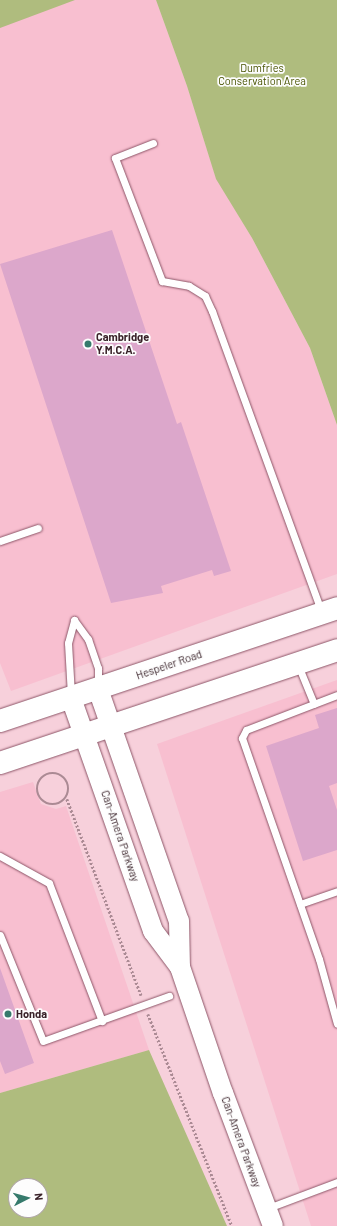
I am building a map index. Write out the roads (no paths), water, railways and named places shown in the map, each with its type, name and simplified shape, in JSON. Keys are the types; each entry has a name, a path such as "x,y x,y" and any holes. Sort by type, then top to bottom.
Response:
{"main road":[{"name":"Hespeler Road","path":"0,721 330,610"},
{"path":"0,763 337,650"},
{"name":"Can-Amera Parkway","path":"98,689 179,921 180,967"},
{"name":"Can-Amera Parkway","path":"71,698 153,931 180,967 269,1217"}],"lane":[{"path":"153,143 115,158 162,281 189,286 205,296 330,610"},
{"path":"0,541 38,528"},
{"path":"71,698 68,643 74,620 90,646 98,668 98,689"},
{"path":"298,664 314,704"},
{"path":"337,695 246,730 242,738 300,904 337,1024"},
{"path":"0,856 49,883 102,1021"},
{"path":"300,904 337,891"},
{"path":"0,935 43,1041 169,996"},
{"path":"269,1217 337,1182"}],"place":[{"name":"Cambridge Y.M.C.A.","path":"88,344"},
{"name":"Honda","path":"8,1014"}],"park label":[{"name":"Dumfries Conservation Area","path":"262,75"}]}
